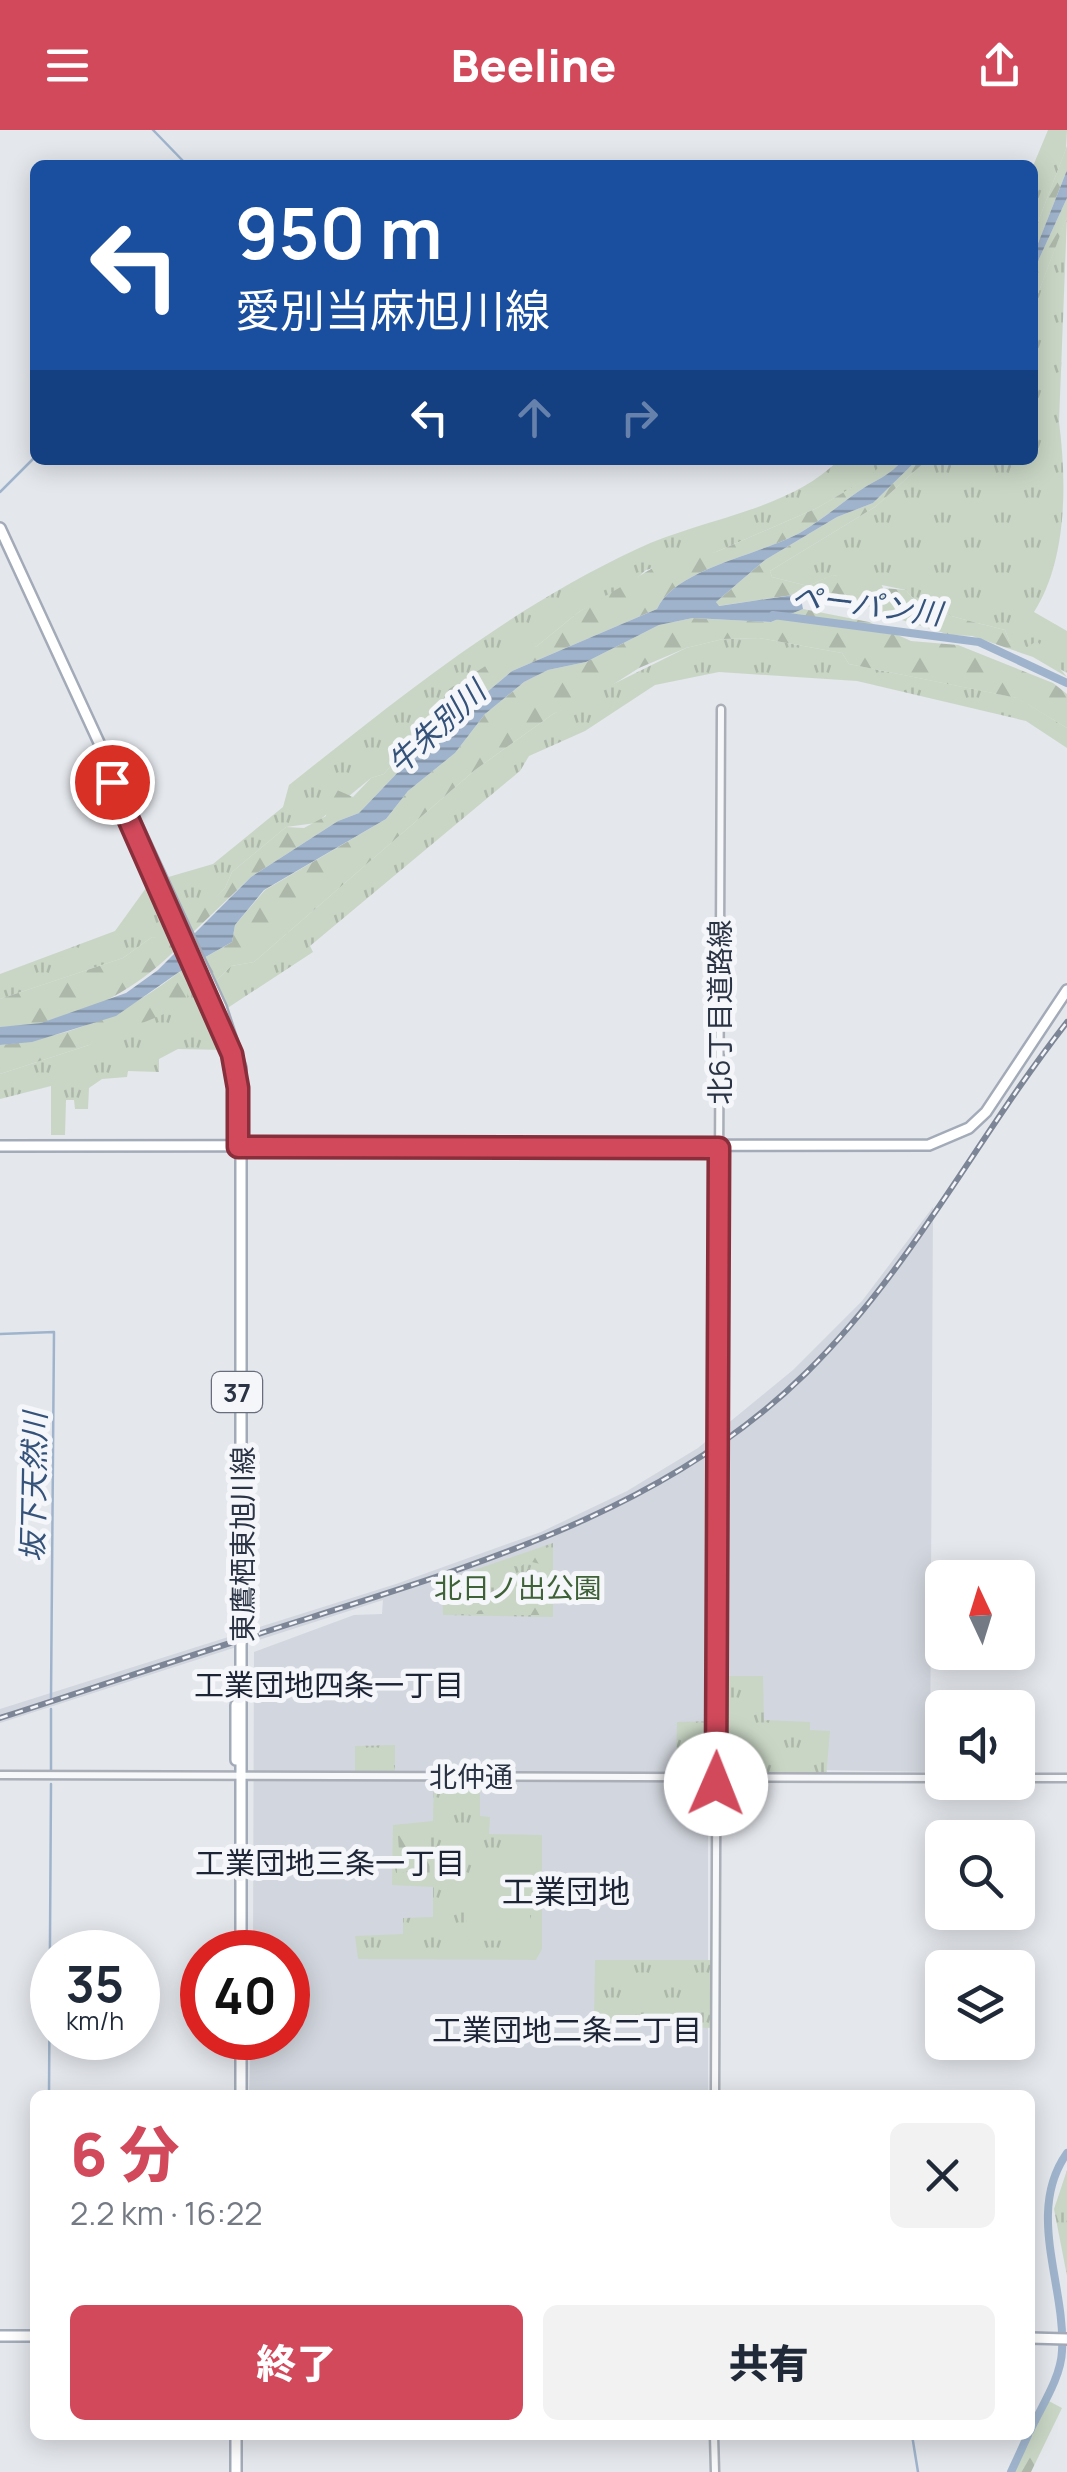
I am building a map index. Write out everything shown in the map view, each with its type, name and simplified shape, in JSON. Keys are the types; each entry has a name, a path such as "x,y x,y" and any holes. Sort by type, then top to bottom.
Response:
{"main road":[{"name":"東鷹栖東旭川線","path":"0,528 172,910"},
{"name":"東鷹栖東旭川線","path":"0,540 214,998 236,1070 240,1147 238,1930"},
{"path":"0,1146 929,1145 956,1135 986,1112 1067,990"},
{"path":"238,2060 238,2090"},
{"path":"0,2336 30,2336"},
{"path":"1035,2338 1067,2339"},
{"path":"236,2440 236,2472"}],"street":[{"name":"北6丁目道路線","path":"714,2090 720,709"},
{"name":"北仲通","path":"0,1776 925,1778"},
{"path":"1035,1778 1067,1778"},
{"path":"714,2440 714,2472"}],"shaded area":[{"path":"933,1207 931,1560 925,1560 925,1670 931,1670 930,1690 925,1690 925,1772 708,1768 708,2090 249,2090 250,2060 310,2060 310,1930 253,1930 254,1652 354,1615 382,1614 383,1600 0,1723 0,1709 396,1584 541,1532 627,1491 698,1448 793,1370 862,1301"}],"green space":[{"path":"1048,130 1067,130 1066,149 1038,222 1038,160"},
{"path":"1067,146 1067,170 1038,243 1038,222"},
{"path":"1067,198 1067,217 1038,294 1038,261"},
{"path":"1067,216 1059,422 1062,521 1053,569 1034,612 1067,631 1067,673 1009,640 1005,630 923,605 906,590 833,575 808,586 772,577 770,571 875,507 921,465 1038,465 1038,294"},
{"path":"833,465 881,465 869,478 817,508 716,552 646,570 627,587 580,611 537,646 449,689 432,728 414,737 384,774 371,778 316,823 286,827 232,872 225,888 187,926 165,878 213,864 283,807 289,785 456,656 544,599 637,549 769,503"},
{"path":"881,465 898,465 803,531 682,582 657,609 512,671 423,746 359,813 338,821 251,877 191,934 187,926 203,901 210,902 225,888 232,872 286,827 304,828 326,816 328,795 337,790 353,797 371,778 384,774 414,737 432,728 437,703 449,689 503,655 537,646 580,611 673,556 716,552 817,508 868,478"},
{"path":"912,465 921,465 875,507 770,571 772,577 808,586 832,575 879,579 883,588 906,590 923,605 1005,630 1009,640 1027,647 1037,641 1067,677 1033,657 972,636 950,635 886,615 853,599 800,594 718,606 716,602 765,560 837,517 873,503"},
{"path":"803,609 869,622 911,641 958,645 1053,683 1067,694 1067,728 1017,698 849,664 842,653 759,638 723,639 686,648 553,714 475,770 254,962 231,966 215,982 204,958 232,942 235,925 265,890 386,819 408,791 455,753 485,714 524,682 548,670 586,662 659,625 693,618 771,622"},
{"path":"759,638 842,653 849,664 1018,698 1067,728 1067,748 1026,721 857,681 719,672 655,685 585,731 529,756 520,771 310,946 313,952 226,1009 215,982 231,966 254,962 475,770 553,714 686,648 723,639"},
{"path":"157,882 183,939 175,943 152,937 123,958 0,999 0,974 115,931 146,888"},
{"path":"152,937 184,941 145,976 101,1003 52,1021 0,1027 0,999 123,958"},
{"path":"190,965 226,1050 178,1049 159,1059 159,1072 128,1071 127,1077 102,1079 89,1088 88,1109 75,1109 74,1100 66,1100 65,1135 51,1135 51,1086 0,1099 0,1074 89,1045 188,986 179,971"},
{"path":"179,972 189,986 186,1005 89,1045 0,1074 0,1045 49,1037 95,1022 139,1000"},
{"name":"北日ノ出公園","path":"553,1543 553,1617 443,1615 442,1581"},
{"path":"548,1548 550,1588 544,1565 528,1561 520,1567 508,1565 507,1561"},
{"path":"527,1568 536,1572 542,1615 501,1615 531,1593 532,1574"},
{"path":"455,1589 458,1601 477,1611 487,1609 487,1614 445,1614 447,1590"},
{"path":"716,1676 763,1676 764,1720 810,1722 810,1730 830,1731 826,1777 676,1777 677,1722 716,1721"},
{"path":"395,1745 395,1776 355,1776 355,1746"},
{"path":"434,1776 503,1776 502,1790 480,1791 480,1816 490,1817 489,1834 542,1835 542,1949 536,1960 358,1959 355,1936 403,1934 403,1918 433,1917 433,1887 392,1885 393,1825 433,1821"},
{"path":"428,1823 430,1883 408,1883 415,1876 410,1870 397,1875 397,1861 409,1855 418,1860 418,1851 411,1846 399,1851 398,1836 404,1834 419,1843 416,1828"},
{"path":"489,1852 532,1853 531,1879 489,1879"},
{"path":"530,1885 530,1940 470,1941 466,1935 467,1887"},
{"path":"595,1960 715,1960 715,2028 677,2027 676,2022 594,2021"},
{"path":"1067,2170 1067,2276 1054,2209"},
{"path":"1045,2399 1062,2408 1031,2472 1011,2472 1026,2440 1035,2440 1035,2420"}],"water":[{"path":"1067,170 1067,198 1038,261 1038,243"},
{"name":"牛朱別川","path":"898,465 912,465 873,503 837,517 765,560 716,602 719,606 800,594 803,609 771,622 693,618 659,625 586,662 548,670 524,682 485,714 455,753 408,791 386,819 264,890 235,925 232,942 179,972 116,1016 32,1042 0,1045 0,1027 41,1023 126,993 158,970 251,877 338,821 359,813 423,746 512,671 657,609 682,582 786,540"}],"waterway":[{"path":"153,130 182,160"},
{"path":"0,492 30,462"},
{"name":"ペーパン川","path":"773,615 979,642 1067,683"},
{"name":"坂下天然川","path":"0,1334 54,1332 51,1698"},
{"name":"坂下天然川","path":"51,1709 51,1770"},
{"name":"坂下天然川","path":"49,2090 51,1784"},
{"path":"1035,2421 1061,2361 1062,2326 1048,2224 1055,2176 1067,2153"},
{"path":"913,2440 918,2472"},
{"path":"1011,2472 1026,2440"}],"railway":[{"path":"0,1718 509,1551 636,1495 696,1460 753,1420 844,1333 911,1247 1067,1022"}],"district":[{"name":"工業団地四条一丁目","path":"329,1684"},
{"name":"工業団地三条一丁目","path":"330,1862"},
{"name":"工業団地","path":"566,1891"},
{"name":"工業団地二条二丁目","path":"567,2029"}],"route":[{"path":"112,782 216,1009 232,1054 238,1088 238,1147 719,1148 716,1784"}]}
